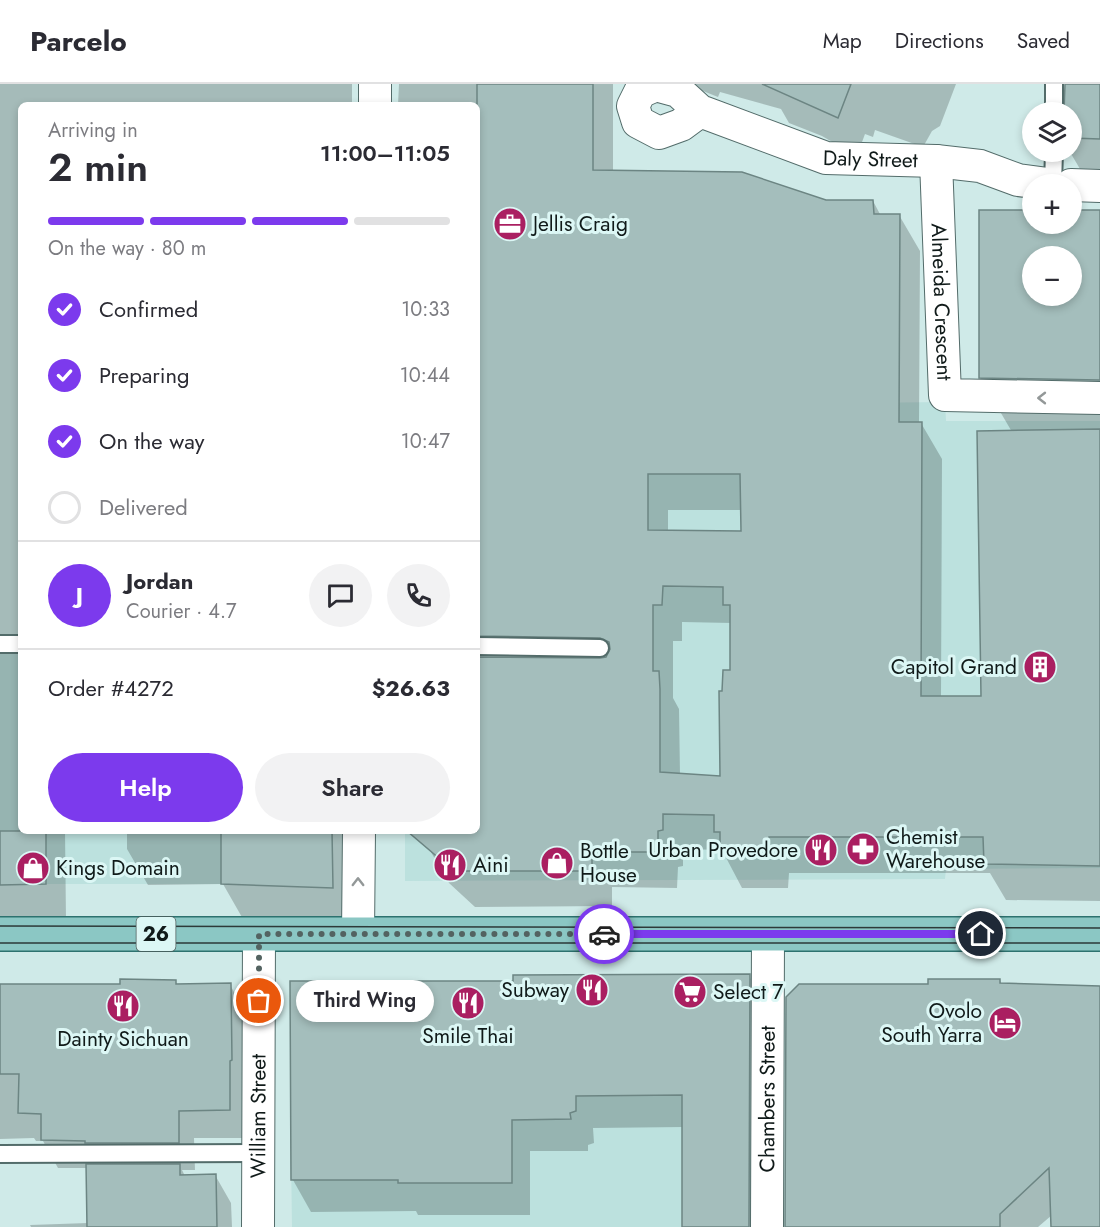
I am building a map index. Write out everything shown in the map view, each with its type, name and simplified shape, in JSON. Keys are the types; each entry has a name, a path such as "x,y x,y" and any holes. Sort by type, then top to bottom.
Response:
{"main road":[{"name":"26","path":"0,934 1100,934"}],"street":[{"path":"375,84 375,102"},
{"name":"Daly Street","path":"700,111 826,158 936,161 980,166 1022,181"},
{"name":"Almeida Crescent","path":"936,161 945,395 1100,398"},
{"path":"1082,185 1100,186"},
{"path":"358,934 359,834"},
{"name":"William Street","path":"258,1227 259,934"},
{"name":"Chambers Street","path":"767,1227 768,935"}],"lane":[{"path":"1054,84 1054,102"},
{"path":"0,644 18,644"},
{"path":"480,646 600,648"},
{"path":"0,1154 258,1154"}],"shaded area":[{"path":"945,402 946,421 1100,421 1100,868 946,869 945,879 405,881 405,834 480,834 480,827 593,659 595,406"},
{"path":"0,652 18,652 18,834 322,834 221,884 0,884"},
{"path":"740,986 741,1227 292,1227 291,1157"}],"building":[{"path":"477,84 593,84 593,170 742,172 826,200 873,200 874,214 900,214 899,422 922,422 921,696 981,696 977,431 1100,429 1100,866 984,864 983,837 769,837 768,852 720,852 720,832 714,832 714,815 663,814 663,830 658,831 658,852 592,852 592,871 454,871 411,834 480,834 480,657 606,657 610,649 609,642 600,638 480,636 480,102 477,102","holes":["648,474 740,474 741,531 648,530","663,586 723,587 723,605 730,605 730,670 723,670 722,691 719,691 720,776 660,772 660,689 659,671 653,671 653,605 662,605"]},
{"path":"762,84 851,84 838,118"},
{"path":"1065,84 1100,84 1100,139 1082,138 1082,102 1064,102"},
{"path":"979,210 1022,210 1022,234 1082,234 1082,210 1100,210 1100,380 979,378"},
{"path":"0,831 18,831 18,834 46,834 46,884 0,885"},
{"path":"221,834 332,834 333,888 221,884"},
{"path":"750,974 749,1227 682,1227 682,1095 576,1096 576,1111 570,1113 571,1119 512,1120 512,1183 291,1180 290,981 513,981 513,975"},
{"path":"120,979 176,980 176,984 231,983 230,1110 179,1111 179,1143 85,1143 85,1141 41,1140 41,1114 18,1113 19,1074 0,1074 0,984 120,984"},
{"path":"928,979 1000,979 1000,983 1100,986 1100,1227 1051,1227 1049,1168 1000,1214 1000,1227 785,1227 786,997 799,984 928,984"},
{"path":"86,1164 180,1164 180,1175 216,1174 217,1227 87,1227"}],"tram line":[{"path":"0,926 1100,928"},
{"path":"0,943 1100,943"}],"way so far":[{"path":"259,1001 259,934 604,934"}],"place":[{"name":"Jellis Craig","path":"510,224"},
{"name":"Capitol Grand","path":"1040,667"},
{"name":"Chemist Warehouse","path":"863,849"},
{"name":"Urban Provedore","path":"821,850"},
{"name":"Bottle House","path":"557,863"},
{"name":"Aini","path":"450,865"},
{"name":"Kings Domain","path":"33,868"},
{"name":"Subway","path":"592,990"},
{"name":"Select 7","path":"690,992"},
{"name":"Third Wing","path":"259,1001"},
{"name":"Smile Thai","path":"468,1003"},
{"name":"Dainty Sichuan","path":"123,1006"},
{"name":"Ovolo South Yarra","path":"1005,1023"}],"route":[{"path":"604,934 981,934"}]}
